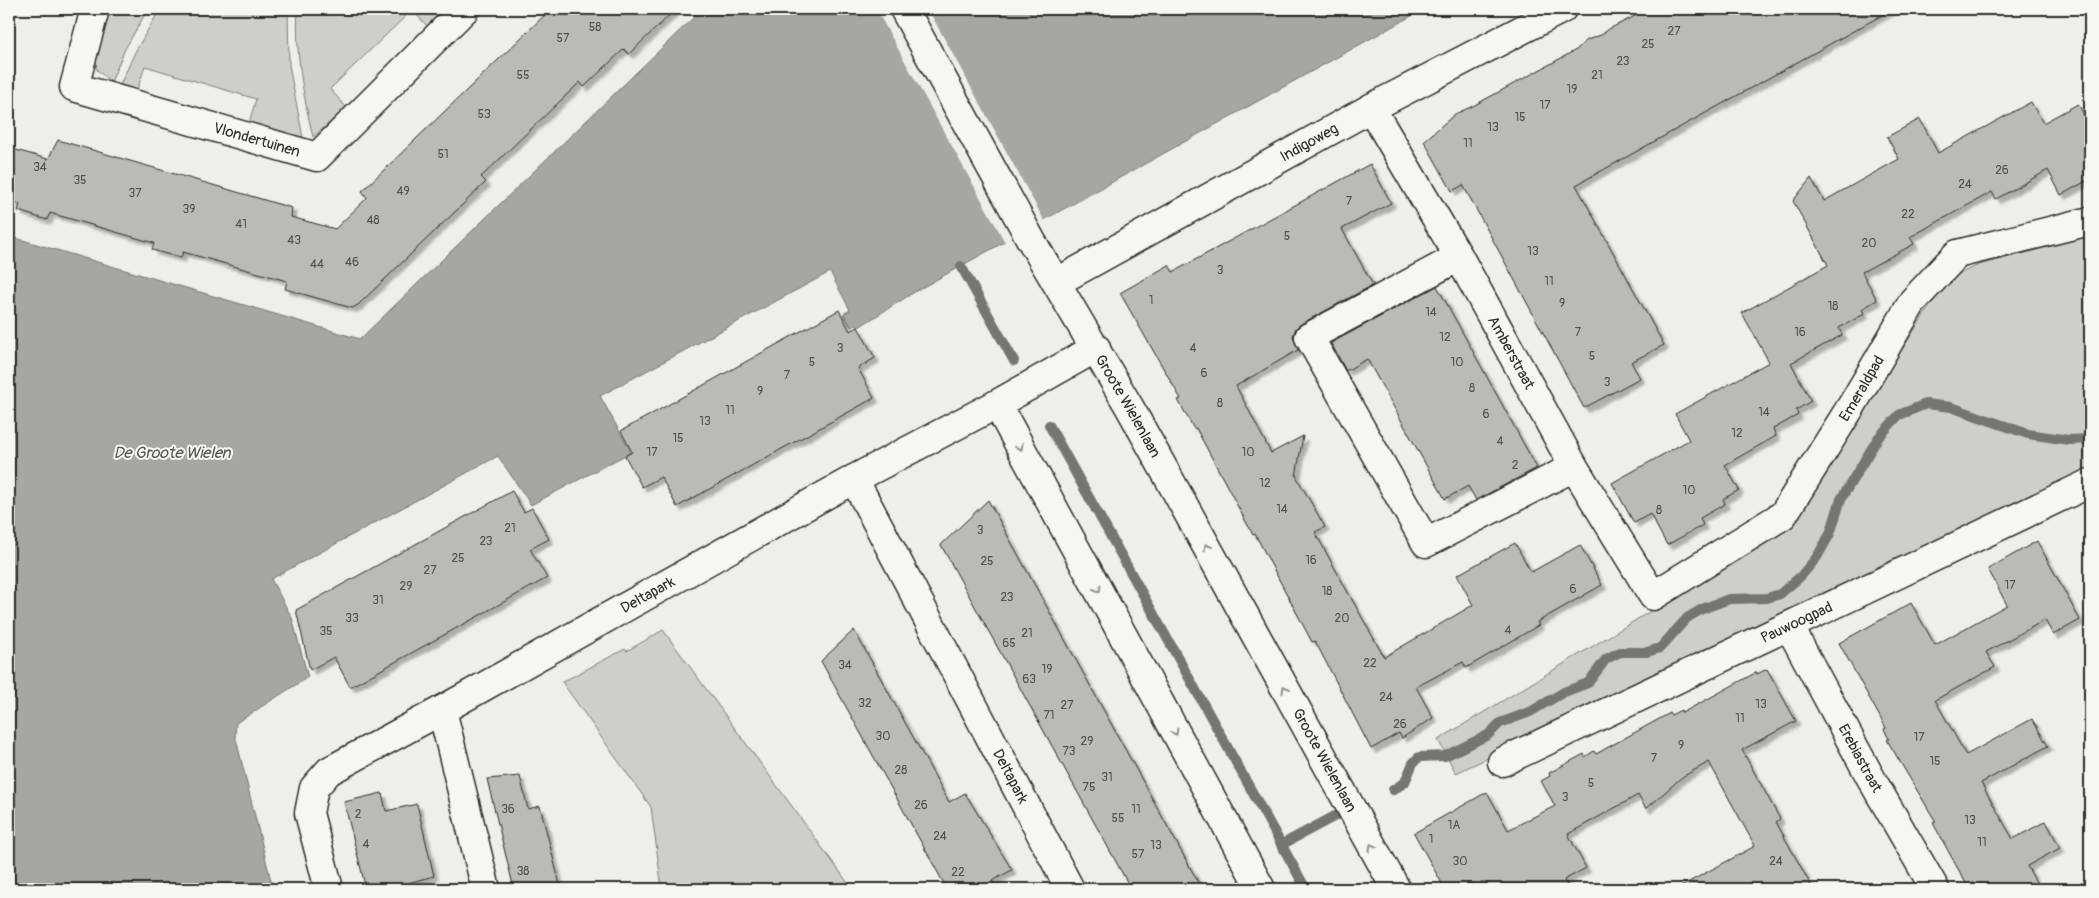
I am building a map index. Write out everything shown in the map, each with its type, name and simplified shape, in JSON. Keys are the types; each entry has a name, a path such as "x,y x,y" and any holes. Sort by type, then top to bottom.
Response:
{"street":[{"name":"Vlondertuinen","path":"94,9 74,87 316,157 466,9"},
{"path":"904,9 1031,240 1096,348"},
{"name":"Indigoweg","path":"1057,282 1371,108 1562,9"},
{"name":"Amberstraat","path":"1371,108 1459,257 1574,467 1653,596"},
{"name":"Emeraldpad","path":"1653,596 1782,515 1852,405 1912,301 1957,254 2090,221"},
{"path":"1459,257 1309,337 1426,543 1574,467"},
{"name":"Groote Wielenlaan","path":"997,404 1096,348 1396,889"},
{"path":"997,404 1261,889"},
{"name":"Deltapark","path":"329,889 309,813 314,788 329,771 442,710 854,479 997,404"},
{"name":"Deltapark","path":"854,479 1070,889"},
{"name":"Pauwoogpad","path":"1502,762 2090,483"},
{"name":"Erebiastraat","path":"1788,626 1872,780 1935,889"},
{"path":"442,710 486,889"}],"shaded area":[{"path":"109,9 132,14 134,9 148,9 125,49 111,82 97,70 96,61"},
{"path":"160,9 288,9 289,65 303,138 249,123 256,99 145,66 137,90 120,85 135,52"},
{"path":"298,9 449,9 429,28 412,10 330,89 347,108 313,137 301,73 297,25"},
{"path":"2090,236 2090,473 1456,773 1438,740 1786,529 1937,295 1954,276 1979,265"},
{"path":"663,630 848,883 848,889 662,889 651,807 562,682 625,649 627,651"}],"water":[{"name":"De Groote Wielen","path":"691,9 1424,9 916,291 859,327 856,325 851,327 843,314 850,310 830,272 600,396 631,452 531,505 498,456 271,579 292,618 308,677 236,723 235,735 273,889 9,889 9,236 360,339 695,16"}],"pier":[{"path":"876,9 928,9 1045,222 1006,244"}],"building":[{"path":"551,9 676,9 629,54 624,49 584,87 580,82 481,177 486,182 358,305 352,308 285,289 287,281 183,252 181,258 152,250 154,243 50,213 47,220 18,211 20,204 9,201 9,148 48,159 58,140 292,208 291,217 335,229 367,198 362,191"},
{"path":"1649,9 1893,9 1576,185 1664,345 1631,362 1640,378 1584,408 1463,185 1452,191 1424,141 1455,114 1576,50 1587,40 1601,35"},
{"path":"2031,102 2043,123 2078,104 2090,125 2090,179 2061,195 2048,170 1996,199 1992,192 1910,237 1914,244 1862,272 1877,300 1862,309 1864,314 1839,328 1842,335 1791,363 1811,401 1796,410 1798,415 1773,429 1776,436 1725,465 1739,490 1723,499 1725,504 1700,518 1703,525 1667,545 1650,514 1634,523 1612,483 1689,440 1675,414 1769,362 1742,313 1828,265 1793,201 1811,178 1824,201 1899,159 1887,137 1920,119 1938,153"},
{"path":"1370,164 1391,203 1342,229 1373,285 1301,324 1296,328 1293,336 1298,350 1236,386 1271,453 1303,436 1296,476 1325,527 1315,532 1384,657 1473,605 1457,575 1515,543 1531,572 1580,545 1602,585 1537,622 1539,625 1466,668 1463,662 1416,687 1433,718 1402,738 1399,733 1371,749 1315,641 1312,642 1255,534 1253,535 1196,428 1194,429 1178,400 1181,399 1120,293 1169,265 1173,272"},
{"path":"1437,286 1537,468 1476,500 1468,486 1445,499 1367,359 1346,371 1331,343"},
{"path":"839,310 850,331 858,327 875,358 858,368 874,398 677,507 661,477 642,487 625,456 632,452 621,431"},
{"path":"512,491 524,512 532,508 549,539 530,549 547,578 350,687 334,657 310,670 296,610"},
{"path":"988,500 1202,889 1131,889 941,545"},
{"path":"2037,541 2080,620 2053,635 2045,620 1986,652 1995,667 1935,700 1966,755 2032,719 2048,746 1981,783 2013,839 2046,821 2060,848 2027,866 2040,889 1969,889 1933,823 1936,822 1887,740 1889,739 1884,729 1886,728 1839,643 1911,603 1935,645 2007,605 1988,569"},
{"path":"854,630 949,802 965,793 1012,870 992,881 997,889 947,889 839,694 821,661"},
{"path":"1767,669 1796,721 1742,750 1780,819 1776,822 1813,889 1676,889 1755,846 1709,762 1682,777 1646,809 1638,795 1568,834 1586,868 1564,880 1569,889 1445,889 1414,833 1487,792 1508,830 1555,806 1541,781 1550,776 1549,773 1584,754 1585,757 1594,751 1596,754 1670,713 1671,715 1681,710 1682,713 1757,672 1757,674"},
{"path":"520,776 528,809 540,806 561,889 514,889 487,779"},
{"path":"382,793 386,811 417,804 434,876 404,884 406,889 366,889 344,802"}],"waterway":[{"path":"961,266 1014,361"},
{"path":"1393,790 1405,782 1413,763 1419,757 1445,756 1488,735 1500,723 1530,712 1564,692 1588,683 1606,659 1620,652 1647,652 1660,648 1687,618 1702,609 1729,599 1767,598 1780,594 1801,576 1817,557 1830,534 1841,499 1878,438 1899,415 1926,404 1951,407 2028,434 2069,440 2090,439"},
{"path":"1049,425 1306,889"},
{"path":"1281,845 1335,816"}]}
